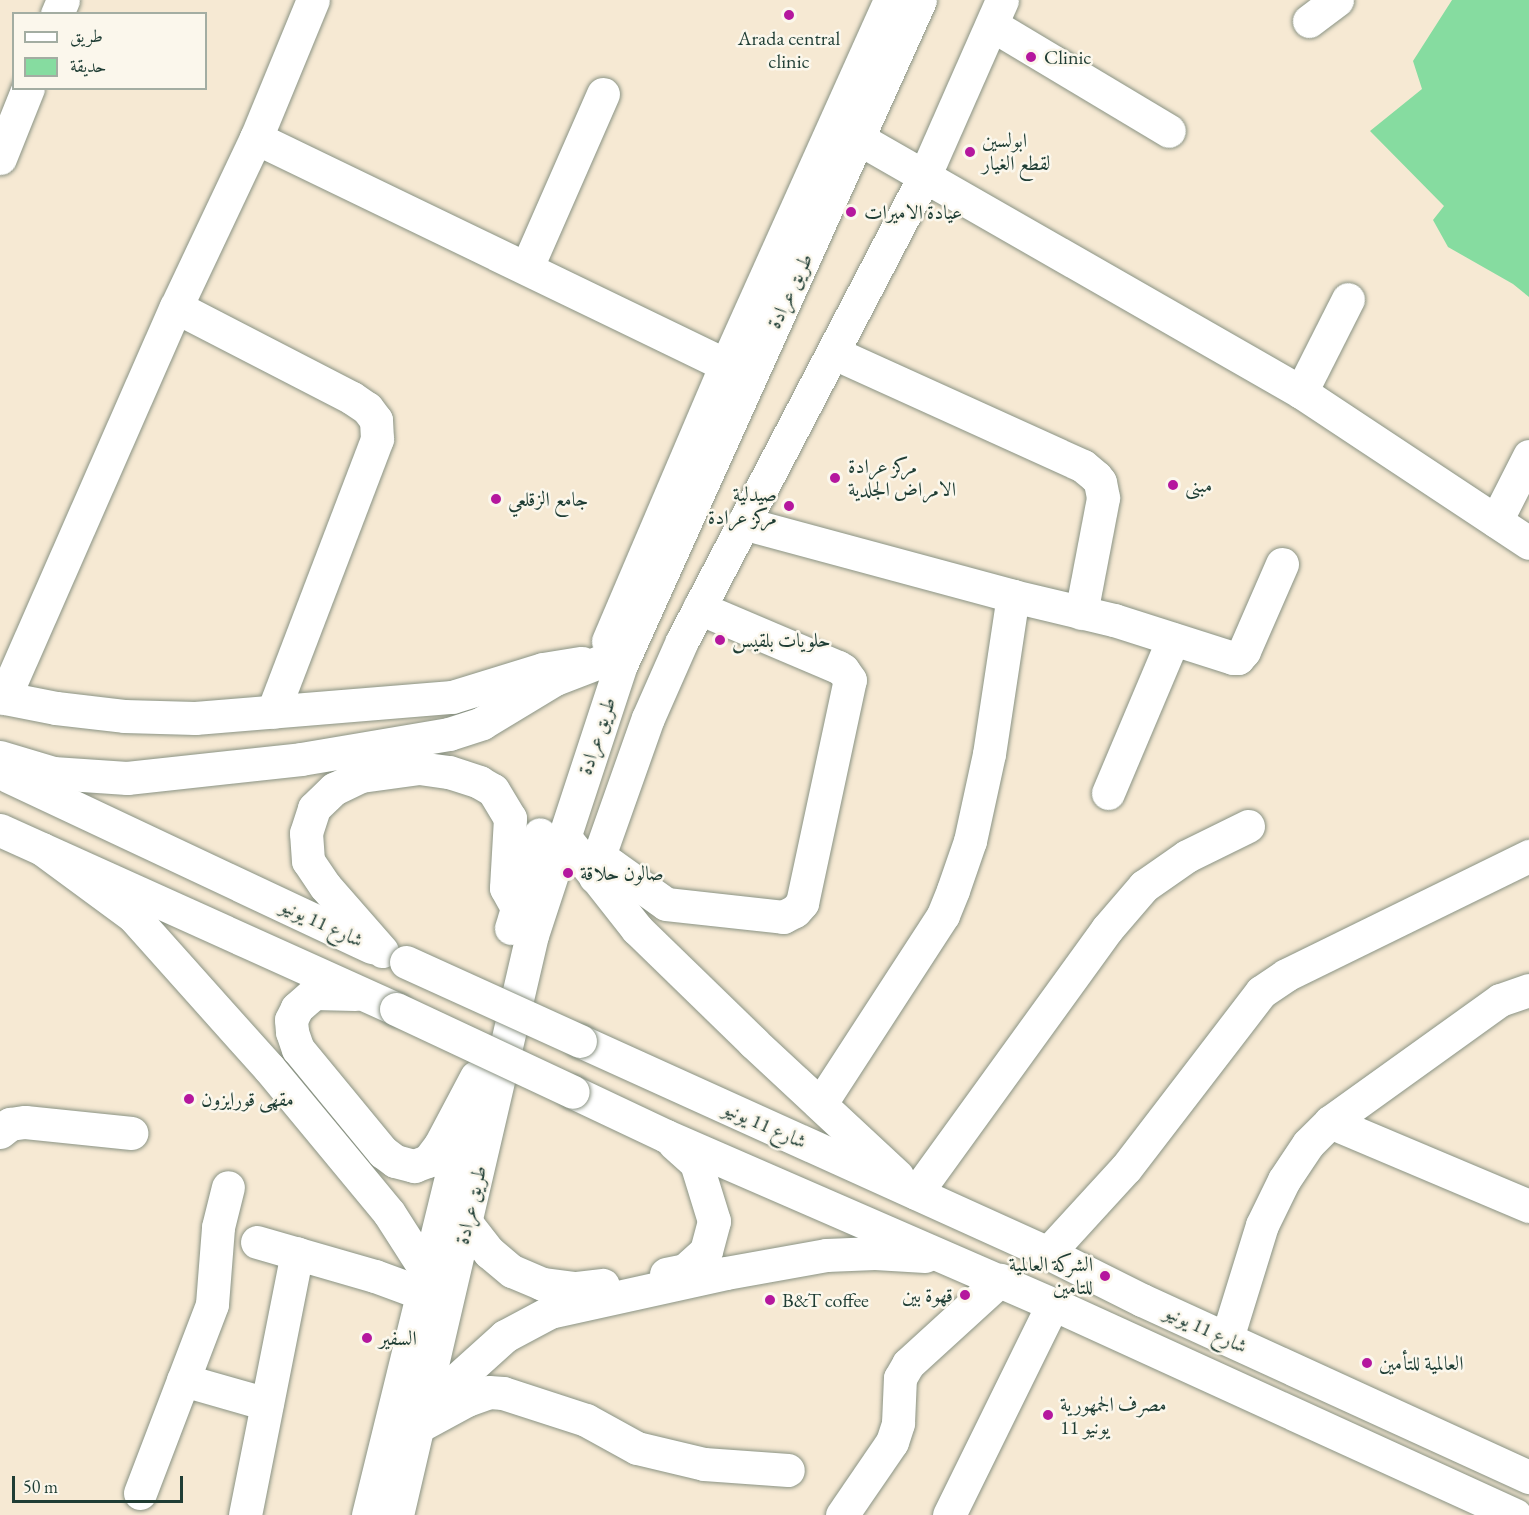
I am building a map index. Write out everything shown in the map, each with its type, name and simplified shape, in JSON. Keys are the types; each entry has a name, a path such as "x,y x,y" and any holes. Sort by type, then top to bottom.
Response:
{"main road":[{"path":"313,0 256,138 176,307 2,697 56,708 160,718 273,712 452,698 543,669 611,664"},
{"name":"طريق عرادة","path":"368,1515 426,1284 516,906 611,664 847,132 890,0"},
{"name":"طريق عرادة","path":"398,1515 532,935 611,664 612,626 726,365 847,132 920,0"},
{"path":"1309,21 1337,0"},
{"path":"597,866 648,718 699,608 924,177 997,12 1169,131"},
{"path":"0,158 27,90"},
{"path":"526,267 603,94"},
{"path":"847,132 1301,392 1529,543"},
{"path":"256,138 726,365"},
{"path":"1301,392 1348,299"},
{"path":"176,307 352,398 367,408 376,420 377,439 273,712"},
{"path":"834,353 1083,466 1096,477 1100,482 1103,498 1081,613"},
{"path":"1496,521 1529,456"},
{"path":"743,523 1081,613 1224,656 1238,658 1244,651 1282,564"},
{"path":"821,1103 943,915 953,890 970,841 987,764 1013,596"},
{"path":"563,835 597,866 666,904 783,917 795,911 802,903 850,680 838,667 699,608"},
{"path":"1108,793 1173,639"},
{"path":"0,757 53,773 127,778 301,759 449,734 482,723 555,679 611,664"},
{"path":"394,957 325,886 308,861 306,833 314,808 334,789 361,776 429,770 449,772 479,782 493,790 510,818 506,888 516,906"},
{"name":"شارع 11 يونيو","path":"0,772 394,957 1048,1253 1529,1477"},
{"path":"597,866 637,929 753,1042 916,1193 1107,929 1144,886 1187,856 1248,826"},
{"name":"شارع 11 يونيو","path":"0,830 365,994 666,1136 1000,1280 1515,1515"},
{"path":"42,849 133,916 269,1068 389,1214 426,1284"},
{"path":"1048,1253 1126,1168 1254,1000 1268,987 1529,856"},
{"path":"1227,1338 1262,1225 1308,1144 1330,1122 1500,1000 1529,990"},
{"path":"365,994 314,993 297,1008 291,1020 292,1032 298,1049 383,1152 394,1161 414,1166 428,1161 441,1144 476,1077"},
{"path":"0,1132 10,1124 25,1122 131,1133"},
{"path":"1330,1122 1529,1206"},
{"path":"467,1224 489,1252 512,1271 542,1284 577,1288 685,1270 706,1251 714,1221 696,1163 666,1136"},
{"path":"140,1493 212,1304 218,1227 228,1187"},
{"path":"257,1242 375,1276 426,1284"},
{"path":"245,1515 297,1253"},
{"path":"421,1417 505,1336 550,1312 726,1273 826,1255 874,1253 947,1257"},
{"path":"842,1515 892,1442 898,1423 900,1378 908,1364 1000,1280"},
{"path":"949,1515 1053,1304"},
{"path":"183,1380 267,1404"},
{"path":"421,1417 489,1392 503,1393 586,1420 638,1448 704,1464 788,1470"}],"green space":[{"path":"1452,0 1529,0 1529,297 1513,284 1448,247 1433,220 1444,206 1370,131 1422,89 1413,61"}],"place":[{"name":"Arada central clinic","path":"789,15"},
{"name":"Clinic","path":"1031,57"},
{"name":"ابولسين لقطع الغيار","path":"970,152"},
{"name":"عيادة الاميرات","path":"851,212"},
{"name":"مركز عرادة الامراض الجلدية","path":"835,478"},
{"name":"مبنى","path":"1173,485"},
{"name":"جامع الزقلعي","path":"496,499"},
{"name":"صيدلية مركز عرادة","path":"789,506"},
{"name":"حلويات بلقيس","path":"720,640"},
{"name":"صالون حلاقة","path":"568,873"},
{"name":"مقهى قورايزون","path":"189,1099"},
{"name":"الشركة العالمية للتامين","path":"1105,1276"},
{"name":"قهوة بين","path":"965,1295"},
{"name":"B&T coffee","path":"770,1300"},
{"name":"السفير","path":"367,1338"},
{"name":"العالمية للتأمين","path":"1367,1363"},
{"name":"مصرف الجمهورية 11 يونيو","path":"1048,1415"}]}
